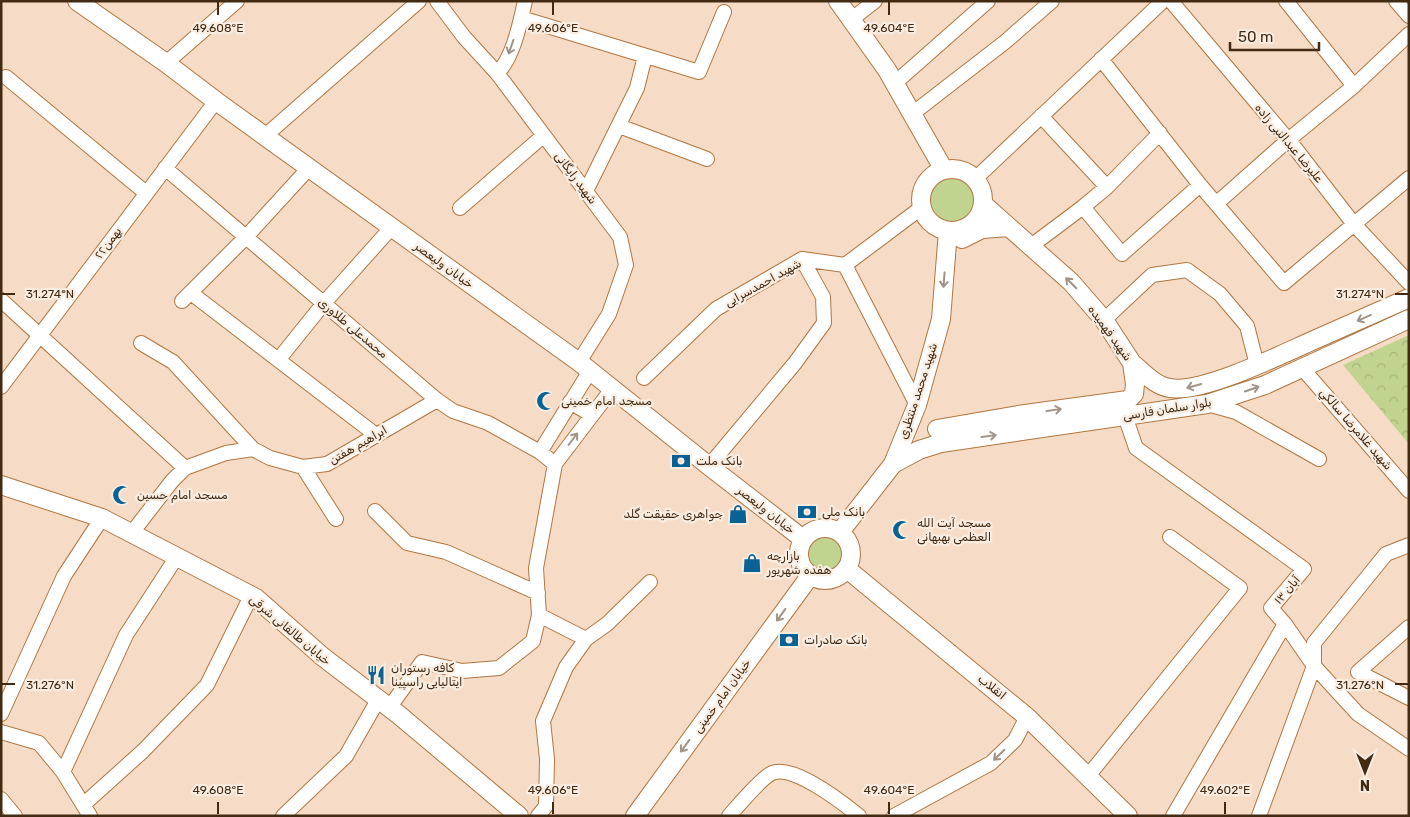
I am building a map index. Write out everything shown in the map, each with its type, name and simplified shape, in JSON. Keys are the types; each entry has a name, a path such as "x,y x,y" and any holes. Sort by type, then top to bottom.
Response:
{"main road":[{"name":"خیابان ولیعصر","path":"77,1 166,63 585,366 803,539"},
{"path":"838,1 895,83 944,170"},
{"path":"956,169 968,173 975,179 982,192 983,204 979,216 971,225 960,230 948,231 936,227 927,219 921,208 920,196 925,185 933,175 944,170 956,169"},
{"name":"شهید فهمیده","path":"939,436 1018,415 1128,400 1134,394 1135,389 1132,363 1104,320 1071,282 983,204"},
{"path":"946,253 973,232 1009,227"},
{"name":"شهید محمد منتظری","path":"840,532 893,464 917,405 941,319 948,231"},
{"name":"بلوار سلمان فارسی","path":"1132,363 1158,384 1168,388 1184,389 1257,365 1409,298"},
{"name":"بلوار سلمان فارسی","path":"939,436 1125,416 1207,404 1266,385 1409,320"},
{"path":"893,464 919,450 939,436 917,405"},
{"name":"خیابان طالقانی شرقی","path":"1,485 102,518 256,598 322,658 384,704 513,814"},
{"path":"820,528 830,528 840,532 847,540 851,549 851,559 847,569 839,576 830,580 819,580 810,576 803,568 799,559 799,548 803,539 810,532 820,528"},
{"name":"انقلاب","path":"847,569 1028,717 1128,816"},
{"name":"خیابان امام خمینی","path":"635,816 810,576"}],"street":[{"path":"166,63 237,1"},
{"path":"265,136 419,1"},
{"name":"شهید رایگانی","path":"437,1 464,37 497,73 620,237 626,264 609,314 570,402 540,452"},
{"path":"497,73 504,66 525,1"},
{"path":"852,20 875,1"},
{"path":"895,83 988,1"},
{"path":"975,179 1163,1"},
{"name":"علیرضا عبدالنبی زاده","path":"1171,1 1294,148 1353,224 1409,283"},
{"path":"1286,1 1354,86"},
{"path":"1396,1 1409,16"},
{"path":"912,114 1006,42 1045,4"},
{"path":"521,18 699,72 724,12"},
{"path":"1217,202 1354,86 1409,34"},
{"path":"586,191 620,126 637,88 645,56"},
{"path":"1101,59 1200,185 1217,202 1284,284 1409,178"},
{"path":"6,77 146,193"},
{"name":"۲۲بهمن","path":"1,387 216,100"},
{"path":"1041,116 1107,187"},
{"path":"620,126 706,159"},
{"path":"1031,246 1107,187 1160,133"},
{"path":"460,208 543,136"},
{"name":"محمدعلی طلاوری","path":"165,168 437,400 453,412 488,423 540,452 555,464"},
{"path":"309,168 246,237 186,297 279,359 376,435"},
{"path":"1083,207 1122,254 1200,185"},
{"path":"917,405 845,265 921,208"},
{"path":"279,359 324,303 392,227"},
{"path":"709,466 795,363 824,323 823,297 802,259"},
{"name":"شهید احمدسرایی","path":"644,378 716,309 802,259 845,265"},
{"path":"1104,320 1152,275 1187,270 1220,294 1247,326 1257,365"},
{"path":"1,300 185,468"},
{"path":"141,344 173,362 253,449"},
{"name":"شهید غلامرضا سالکي","path":"1302,368 1409,491"},
{"path":"283,816 346,756 384,704 422,662 462,671 499,668 533,641 539,615 536,568 555,464 612,389"},
{"name":"ابراهیم هفتن","path":"253,449 270,458 303,467 326,464 437,400"},
{"path":"570,402 592,415"},
{"path":"1207,404 1236,412 1318,459"},
{"name":"۱۳ آبان","path":"1125,416 1136,448 1304,569 1271,608 1285,624 1173,816"},
{"path":"131,534 172,481 185,468 226,453 253,449"},
{"path":"303,467 336,519"},
{"path":"375,511 407,543 446,552 538,593"},
{"path":"1,714 64,576 102,518"},
{"path":"1088,776 1240,588 1170,537"},
{"path":"1259,816 1314,666 1314,643 1386,554 1409,545"},
{"path":"63,772 126,635 176,558"},
{"path":"538,816 546,806 547,759 543,721 566,667 586,638 614,618 650,582"},
{"path":"1,732 39,743 63,772 86,811 207,685 251,596"},
{"path":"539,615 586,638"},
{"path":"1285,624 1314,666 1358,714 1409,749"},
{"path":"1409,628 1358,672 1409,698"},
{"path":"894,816 990,763 1015,740 1028,717"},
{"path":"729,816 772,773 783,771 810,781 843,802 860,816"},
{"path":"1,800 15,816"}],"green space":[{"path":"957,177 969,183 974,191 974,209 969,217 961,222 947,223 935,217 930,209 929,195 935,183 943,178"},
{"path":"1409,335 1409,444 1343,365"},
{"path":"828,531 840,537 845,544 845,562 840,569 833,574 820,575 812,572 805,565 802,549 805,541 812,534"}],"place":[{"name":"مسجد امام خمینی","path":"546,401"},
{"name":"بانک ملت","path":"681,461"},
{"name":"مسجد امام حسین","path":"122,495"},
{"name":"بانک ملی","path":"807,512"},
{"name":"جواهری حقیقت گلد","path":"738,514"},
{"name":"مسجد آیت الله العظمی بهبهانی","path":"902,530"},
{"name":"بازارچه هفده شهریور","path":"752,563"},
{"name":"بانک صادرات","path":"789,640"},
{"name":"کافه رستوران ایتالیایی راسپینا","path":"376,675"}]}
